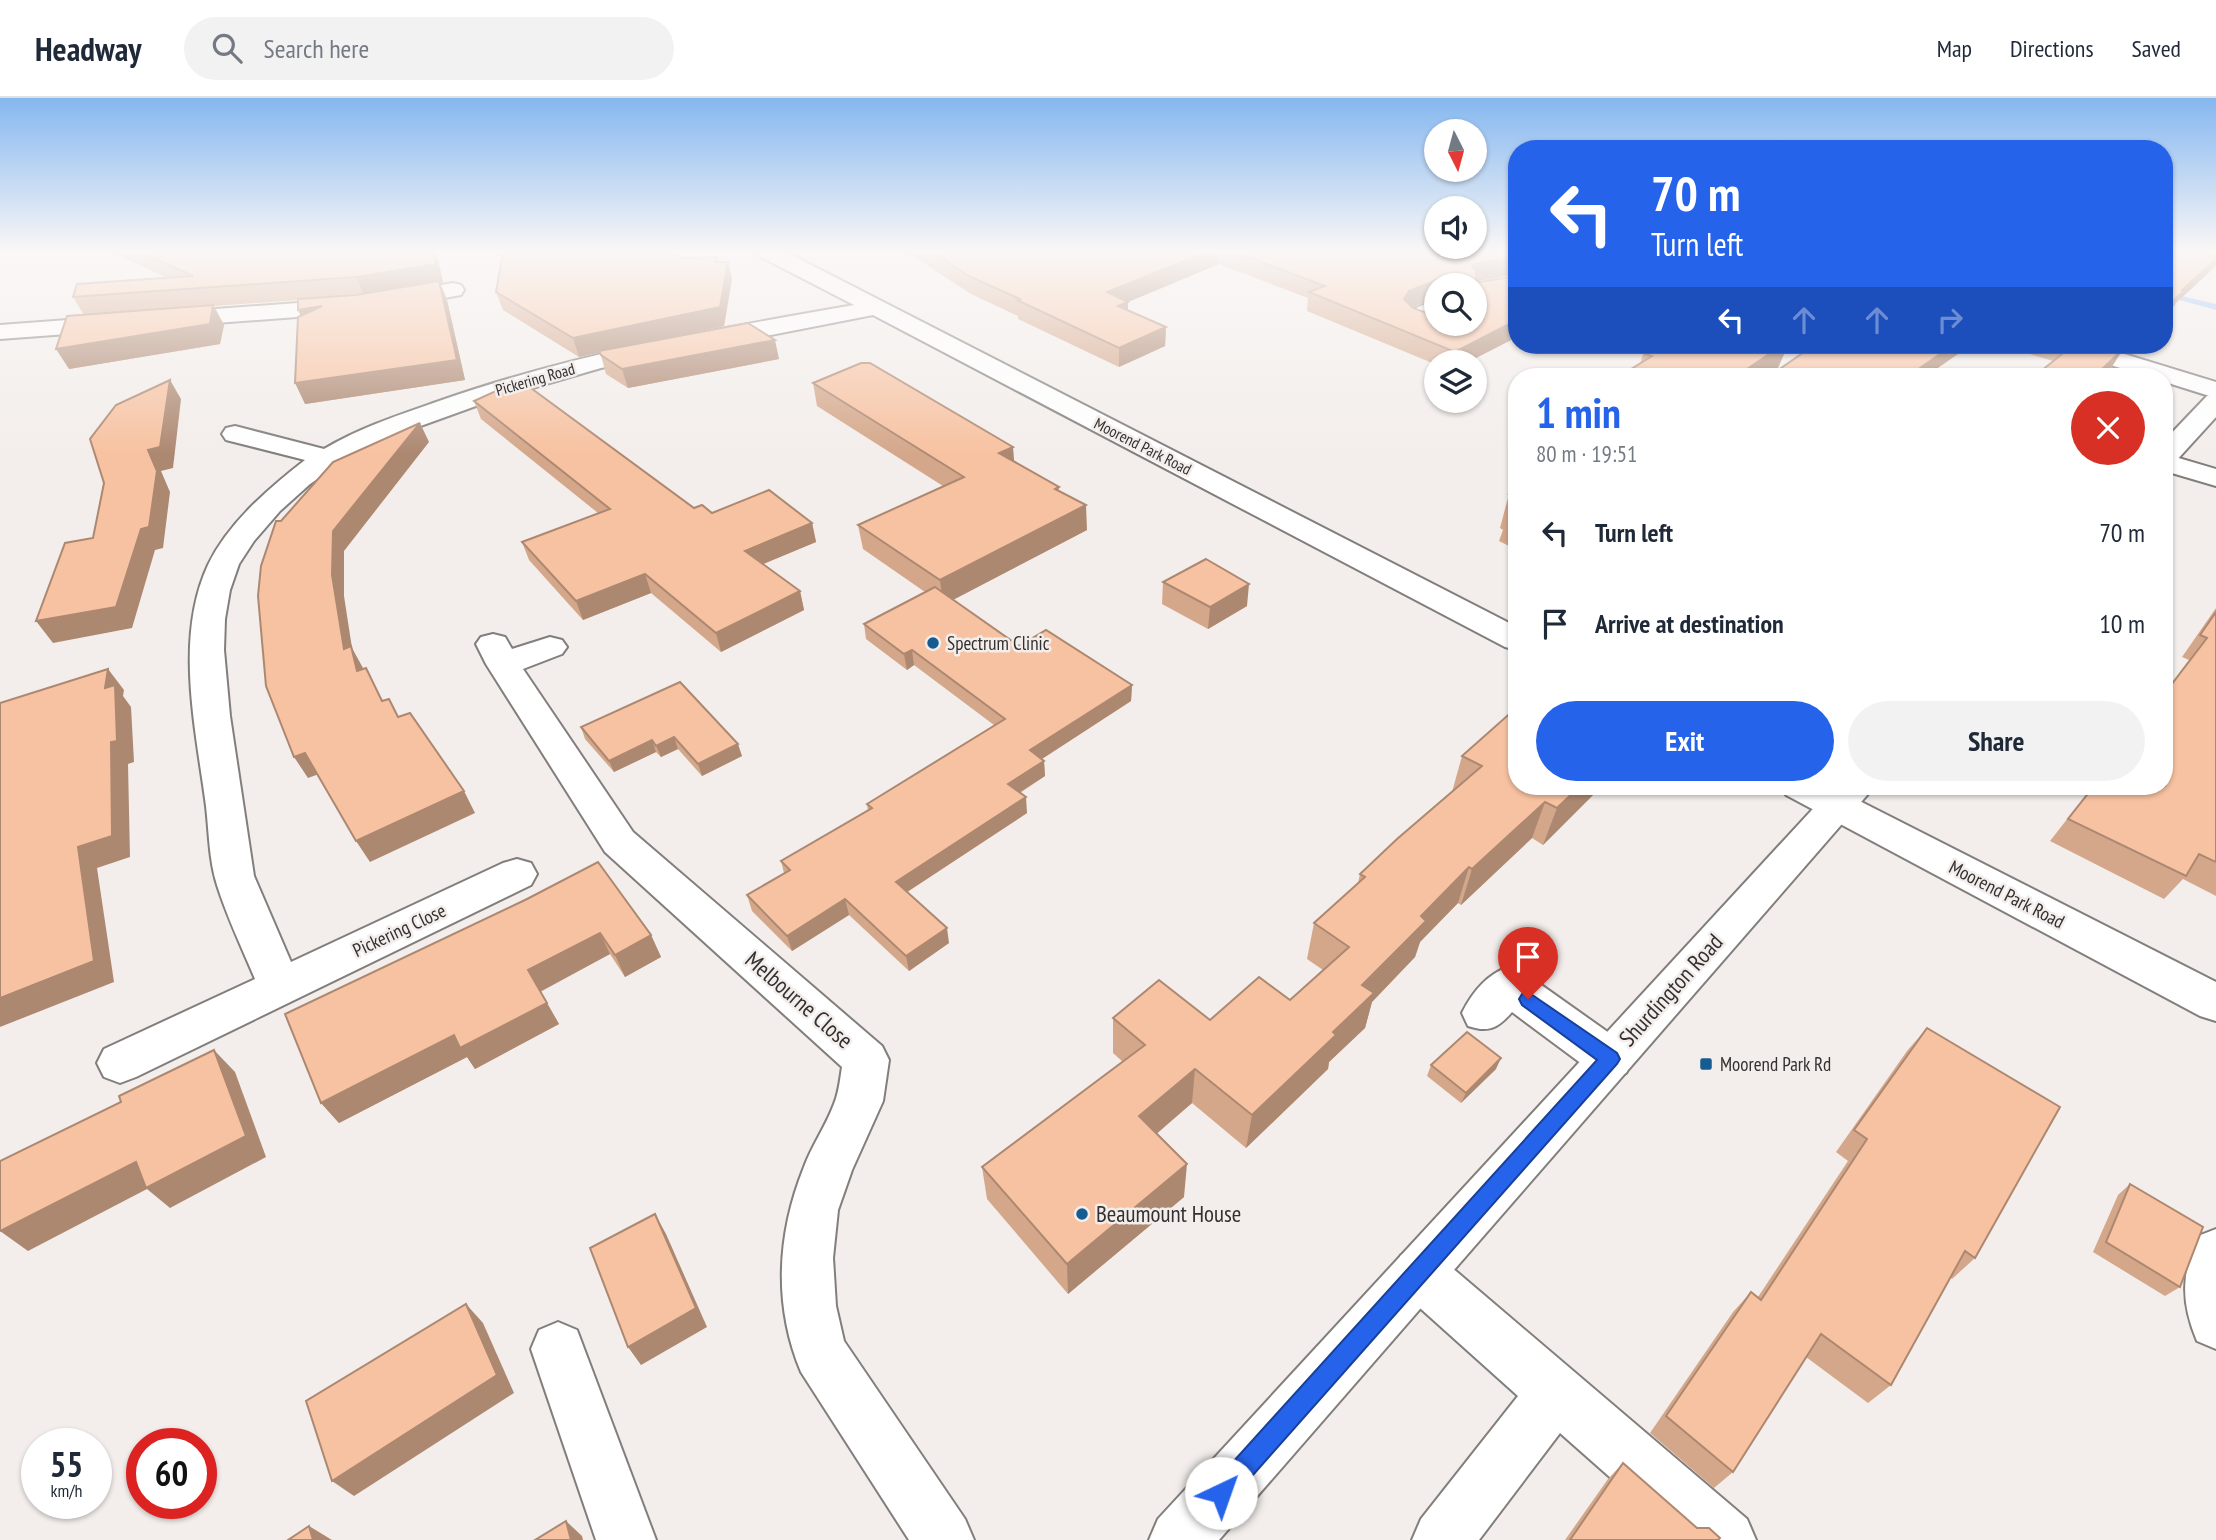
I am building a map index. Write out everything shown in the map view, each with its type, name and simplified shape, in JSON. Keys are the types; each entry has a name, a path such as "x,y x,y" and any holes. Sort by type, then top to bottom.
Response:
{"street":[{"path":"0,332 171,319"},
{"name":"Pickering Road","path":"280,987 236,883 208,685 209,640 216,591 224,565 251,527 286,492 328,458 416,418 549,373 662,347 813,319"},
{"name":"Moorend Park Road","path":"897,319 1508,635"},
{"path":"2100,354 2145,368"},
{"path":"2173,377 2216,390"},
{"path":"2173,447 2216,401"},
{"path":"235,434 328,458"},
{"path":"2173,465 2216,478"},
{"name":"Melbourne Close","path":"550,647 498,654 517,689 619,842 866,1060 859,1101 846,1133 828,1165 813,1210 807,1258 809,1306 821,1353 944,1540"},
{"name":"Shurdington Road","path":"1179,1540 1610,1059 1828,795"},
{"name":"Moorend Park Road","path":"1835,795 2216,1003"},
{"name":"Pickering Close","path":"120,1063 517,874"},
{"path":"1506,988 1610,1059"},
{"path":"2216,1254 2210,1296 2216,1322"},
{"path":"1419,1273 1726,1540"},
{"path":"558,1349 626,1540"},
{"path":"1442,1540 1556,1393"}],"building":[{"path":"66,319 211,319 210,324 56,349"},
{"path":"298,319 448,319 457,360 295,383"},
{"path":"542,319 662,319 573,338"},
{"path":"1058,319 1148,319 1166,327 1119,348"},
{"path":"1375,319 1424,319 1424,336 1486,336 1459,350 1450,350"},
{"path":"1487,319 1508,319 1508,325 1487,335"},
{"path":"748,323 775,340 622,369 599,351"},
{"path":"1646,354 1769,354 1749,368 1633,368 1652,356"},
{"path":"1801,354 1940,354 1920,368 1781,368"},
{"path":"2062,354 2118,354 2103,368 2045,368"},
{"path":"861,363 870,363 1013,447 999,453 1059,487 1055,489 1086,505 940,580 858,525 964,477 813,383"},
{"path":"170,380 160,447 148,450 157,471 149,527 141,529 116,607 36,621 65,543 93,538 104,483 90,439 116,405"},
{"path":"520,380 694,508 702,505 712,513 769,490 812,523 745,551 800,591 716,633 645,574 576,601 522,542 610,509 474,401"},
{"path":"420,423 333,531 332,575 344,649 351,646 357,671 366,668 382,701 389,699 398,717 410,713 464,791 356,841 305,753 294,757 266,686 258,596 261,566 276,521 281,521 333,462"},
{"path":"1206,559 1249,584 1210,607 1163,582"},
{"path":"935,587 1019,646 1046,630 1132,685 1030,750 1044,761 1008,784 1026,797 896,882 947,928 906,956 845,899 787,936 747,895 790,870 781,861 872,808 867,804 1005,719 912,650 904,654 864,624"},
{"path":"2216,612 2216,862 2199,854 2186,876 2068,819 2087,795 2173,795 2173,683 2207,638 2200,635"},
{"path":"108,669 105,688 115,685 117,741 111,742 112,836 78,847 94,961 0,998 0,703"},
{"path":"680,682 738,744 698,764 674,737 656,746 652,740 609,761 581,727"},
{"path":"1508,715 1508,795 1571,795 1557,808 1545,802 1472,869 1469,867 1421,916 1426,921 1362,985 1374,993 1333,1032 1336,1035 1252,1115 1195,1069 1139,1116 1187,1164 1067,1264 982,1167 1145,1045 1113,1018 1159,980 1210,1020 1259,977 1290,1000 1349,947 1314,923 1365,877 1360,874 1397,839 1482,766 1462,756"},
{"path":"598,862 651,935 615,955 600,933 528,970 547,1003 460,1048 454,1035 321,1103 285,1014 527,899"},
{"path":"1927,1028 2060,1107 1975,1258 1965,1251 1891,1385 1821,1334 1733,1472 1666,1416 1751,1292 1761,1300 1867,1139 1854,1130"},
{"path":"1467,1032 1501,1058 1466,1093 1431,1065"},
{"path":"214,1050 246,1136 146,1188 136,1162 0,1231 0,1161 121,1102 119,1096"},
{"path":"2130,1184 2203,1227 2180,1287 2106,1242"},
{"path":"655,1214 696,1308 628,1347 590,1248"},
{"path":"466,1304 497,1375 332,1481 306,1401"},
{"path":"1623,1463 1697,1528 1709,1528 1720,1538 1570,1540"},
{"path":"566,1521 571,1540 535,1540"},
{"path":"309,1526 313,1540 288,1540"}],"place":[{"name":"Spectrum Clinic","path":"933,643"},
{"name":"Moorend Park Rd","path":"1706,1064"},
{"name":"Beaumount House","path":"1082,1214"}],"route":[{"path":"1221,1493 1610,1059 1528,999"}]}
